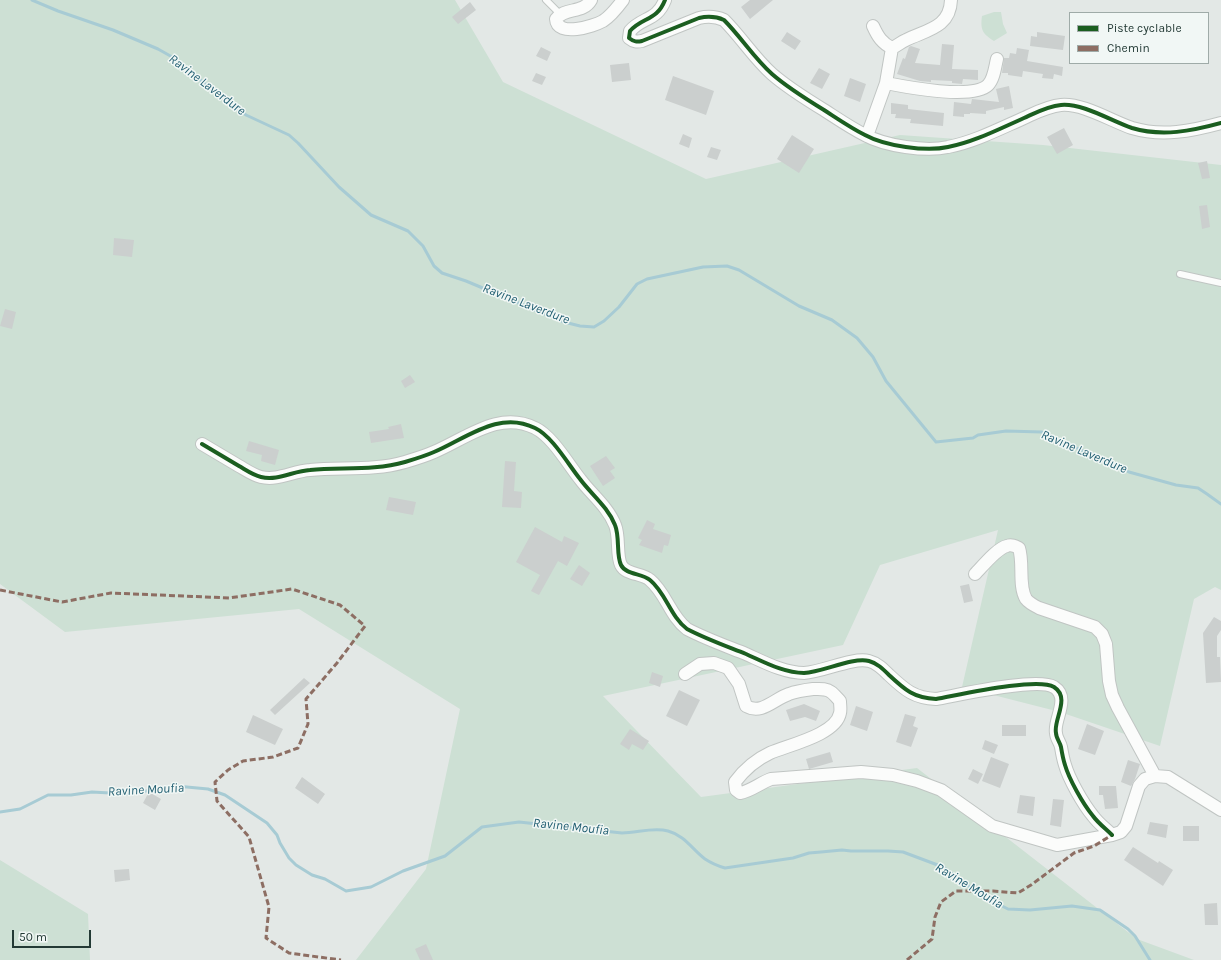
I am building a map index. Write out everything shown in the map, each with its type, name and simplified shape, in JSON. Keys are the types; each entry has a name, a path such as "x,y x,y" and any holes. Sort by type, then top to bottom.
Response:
{"street":[{"path":"592,0 584,8 560,14 556,21 561,28 586,28 598,23 610,16 623,0"},
{"path":"665,0 661,9 656,14 650,19 637,24 630,31 629,38 632,41 642,41 707,16 724,20 771,73 786,86 867,136 890,145 921,149 946,148 971,141 1039,111 1060,105 1069,105 1079,108 1132,128 1160,133 1188,131 1221,123"},
{"path":"892,48 906,40 932,30 940,24 947,15 951,0"},
{"path":"873,26 877,36 884,44 892,48"},
{"path":"867,136 886,83 892,48"},
{"path":"886,83 912,89 948,92 975,90 984,88 991,80 997,59"},
{"path":"202,444 253,474 268,478 308,470 371,468 403,462 434,452 485,426 500,423 518,422 536,428 552,442 612,518 618,536 619,558 622,566 628,571 643,575 651,580 659,590 676,619 687,629 791,672 811,672 861,660 869,661 878,665 910,693 927,698 936,699 1013,686 1035,684 1054,687 1060,692 1061,699 1061,707 1055,732 1065,765 1077,790 1093,816 1112,835"},
{"path":"975,574 1000,549 1013,545 1019,548 1022,556 1023,591 1026,599 1039,608 1095,627 1102,634 1106,644 1109,681 1112,695 1155,776"},
{"path":"685,674 700,664 714,663 728,668 738,684 746,706 751,709 761,708 772,704 787,694 802,690 822,689 831,692 840,701 840,714 834,724 822,733 768,754 744,771 735,782 736,790 740,793 750,790 771,779 861,772 893,775 917,781 940,790 992,826 1058,845 1121,832 1126,826 1139,786 1145,779 1155,776 1168,777 1221,810"}],"lane":[{"path":"546,0 560,14"},
{"path":"1180,274 1221,283"}],"green space":[{"path":"0,0 455,0 503,82 706,179 900,135 1043,145 1221,165 1221,590 1215,587 1194,599 1160,746 1060,712 962,687 998,530 880,565 843,645 603,696 701,797 917,768 1137,939 1194,960 356,960 426,869 460,709 299,609 65,632 0,584"},
{"path":"994,12 1001,12 1003,24 1007,33 994,41 985,34 981,25 982,16"},
{"path":"0,860 88,914 90,960 0,960"}],"building":[{"path":"750,0 773,0 750,19 741,7"},
{"path":"470,2 476,10 458,24 452,17"},
{"path":"787,32 801,41 795,50 781,41"},
{"path":"1037,32 1065,36 1063,50 1030,46 1031,36 1037,37"},
{"path":"942,44 954,45 952,69 978,70 978,80 963,79 962,84 952,83 952,81 931,80 931,82 920,81 897,74 903,58 905,59 909,47 911,46 920,49 915,63 940,65"},
{"path":"541,47 551,52 547,61 536,56"},
{"path":"1017,48 1029,50 1027,61 1063,67 1062,76 1054,74 1053,79 1042,78 1043,74 1023,71 1022,77 1002,73 1004,58 1009,58 1010,53 1016,54"},
{"path":"629,63 631,80 612,82 610,65"},
{"path":"819,68 830,74 822,89 810,83"},
{"path":"536,73 546,77 542,85 532,81"},
{"path":"673,76 714,91 706,115 665,100"},
{"path":"850,78 866,84 860,102 844,96"},
{"path":"1009,86 1013,108 1004,110 1004,107 986,111 986,114 964,114 964,117 953,116 954,102 971,104 972,99 999,102 996,89"},
{"path":"891,103 908,105 908,109 944,113 943,126 910,123 911,119 895,118 896,114 891,114"},
{"path":"1064,128 1073,145 1057,154 1047,137"},
{"path":"683,134 692,138 689,148 679,144"},
{"path":"792,135 814,149 799,173 777,159"},
{"path":"711,147 721,150 717,160 707,157"},
{"path":"1207,161 1210,178 1202,179 1198,163"},
{"path":"1207,205 1210,227 1202,229 1199,206"},
{"path":"114,238 134,240 132,257 113,255"},
{"path":"5,309 16,312 12,329 0,326"},
{"path":"410,375 415,382 405,388 401,381"},
{"path":"401,424 404,438 371,443 369,432 389,429 388,427"},
{"path":"249,441 279,450 275,465 261,461 262,455 246,451"},
{"path":"606,456 615,468 610,471 615,478 603,486 590,466"},
{"path":"505,461 516,462 514,491 522,492 521,508 502,507"},
{"path":"389,497 416,502 413,515 386,510"},
{"path":"647,520 655,524 653,529 671,535 668,546 664,545 662,553 639,545 642,540 638,538"},
{"path":"535,527 562,542 564,536 579,543 567,566 558,561 539,595 531,591 540,575 516,562"},
{"path":"579,565 590,573 582,586 570,579"},
{"path":"969,584 973,601 964,603 960,586"},
{"path":"1214,617 1221,621 1221,630 1217,636 1217,657 1220,657 1221,682 1206,683 1203,633"},
{"path":"652,672 663,676 660,687 649,683"},
{"path":"304,678 310,683 275,715 270,710"},
{"path":"679,690 700,700 687,726 666,716"},
{"path":"804,704 820,711 816,721 805,717 790,721 786,710"},
{"path":"856,706 873,712 867,731 850,725"},
{"path":"905,714 916,717 913,726 918,728 911,747 896,742"},
{"path":"253,715 283,729 275,745 246,732"},
{"path":"1087,724 1104,731 1095,755 1078,749"},
{"path":"1002,725 1026,725 1026,736 1002,736"},
{"path":"630,729 649,741 643,750 632,744 629,750 620,744"},
{"path":"985,740 998,745 994,754 982,749"},
{"path":"830,752 833,762 809,769 806,759"},
{"path":"991,757 1009,764 1000,788 982,781"},
{"path":"1128,760 1140,764 1131,786 1121,782"},
{"path":"973,769 983,774 978,784 968,779"},
{"path":"302,777 325,794 318,804 295,788"},
{"path":"1099,786 1116,786 1118,808 1105,809 1103,795 1099,795"},
{"path":"149,792 161,799 155,810 143,803"},
{"path":"1020,795 1035,797 1033,816 1017,813"},
{"path":"1053,799 1064,800 1061,827 1050,825"},
{"path":"1150,822 1168,825 1166,838 1147,834"},
{"path":"1183,826 1199,826 1199,841 1183,841"},
{"path":"1133,847 1158,863 1159,861 1173,870 1163,886 1124,860"},
{"path":"129,869 130,880 115,882 114,870"},
{"path":"1217,903 1218,925 1205,925 1204,904"},
{"path":"426,944 433,960 420,960 415,949"}],"waterway":[{"name":"Ravine Laverdure","path":"32,0 58,11 113,30 158,49 174,58 246,115 289,135 339,187 371,215 408,231 423,246 434,266 442,273 466,281 564,322 580,326 594,327 604,321 619,307 637,284 647,279 703,267 727,266 739,270 799,306 832,320 857,338 873,357 886,381 936,442 973,438 978,435 1006,431 1042,432 1129,472 1176,485 1198,488 1221,504"},
{"name":"Ravine Moufia","path":"0,812 20,809 48,795 71,795 92,792 128,794 176,786 208,789 225,795 267,823 277,835 289,858 296,865 312,875 325,879 346,891 371,887 403,871 445,856 482,827 519,822 622,833 651,830 668,831 684,839 705,859 725,868 793,858 809,853 842,850 903,852 943,867 982,896 1008,909 1030,910 1072,906 1100,910 1128,929 1135,936 1150,960"}],"marked path":[{"path":"0,590 62,602 111,593 229,598 292,589 340,605 365,626 337,663 306,699 308,724 298,748 273,757 243,761 228,770 215,782 217,801 249,837 269,907 266,938 289,953 341,960"},
{"path":"907,960 932,939 935,917 941,902 956,891 1018,893 1074,853 1094,846 1112,835"}],"cycle path":[{"path":"665,0 658,12 639,23 630,31 629,38 639,42 702,17 715,17 724,20 765,68 784,84 860,132 873,139 894,145 929,149 958,145 986,135 1042,110 1061,105 1070,105 1088,110 1143,131 1177,132 1221,123"},
{"path":"202,444 252,474 261,477 273,478 304,471 322,469 370,468 393,465 431,453 483,428 496,424 509,422 522,423 535,428 548,437 554,444 584,485 612,518 615,525 619,556 623,568 650,580 660,591 676,618 681,624 694,633 774,666 797,673 812,672 854,661 869,661 880,666 900,685 910,692 928,698 936,699 1015,685 1045,684 1054,687 1059,692 1061,697 1056,733 1067,771 1089,811 1112,835"}]}
